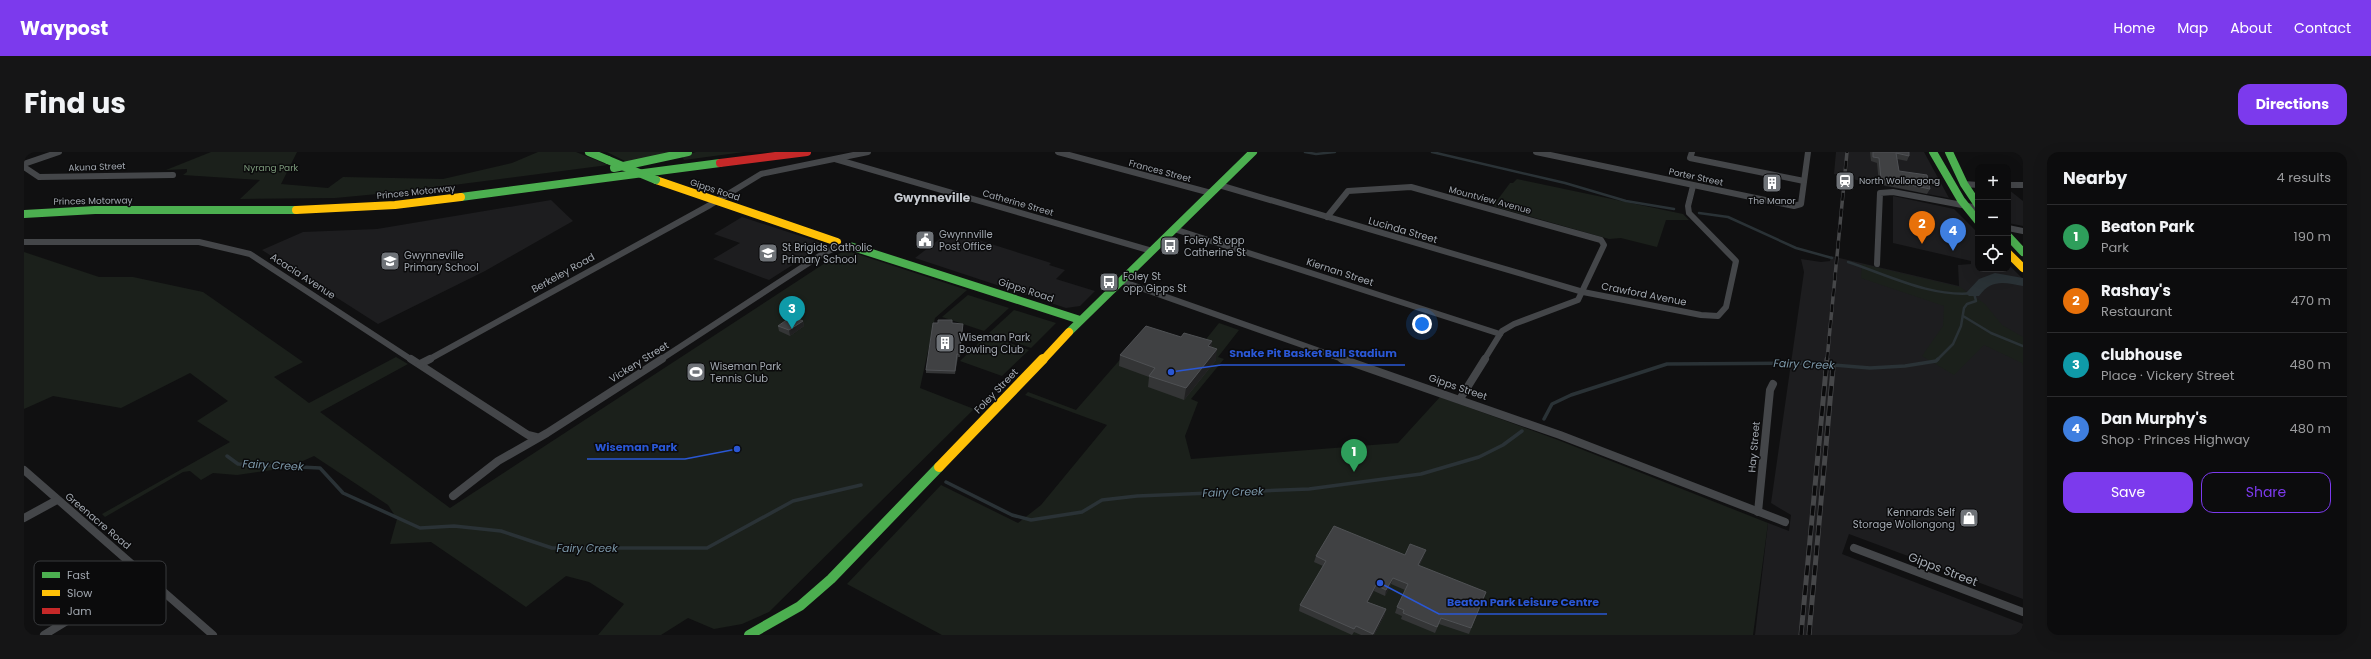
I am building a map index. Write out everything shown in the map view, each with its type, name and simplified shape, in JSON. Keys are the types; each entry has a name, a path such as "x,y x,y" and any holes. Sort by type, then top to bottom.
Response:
{"main road":[{"name":"Gipps Road","path":"589,152 656,180 837,245 846,240 851,243 850,246 1080,320"},
{"path":"507,185 628,166 688,152"},
{"name":"Princes Motorway","path":"24,207 103,203 352,200 507,185 770,152"},
{"name":"Princes Motorway","path":"24,214 95,210 308,210 381,206 505,192 807,152"},
{"name":"Foley Street","path":"749,635 800,606 831,579 1080,320 1174,230 1252,152"},
{"path":"1934,152 1964,206 1975,218"},
{"path":"1949,152 1964,184 1975,202"},
{"path":"2011,239 2023,252"},
{"path":"2011,256 2023,268"}],"street":[{"path":"24,165 59,152"},
{"path":"716,201 761,174 868,152"},
{"name":"Frances Street","path":"1058,152 1211,193"},
{"name":"Porter Street","path":"1536,152 1693,186 1797,206 1801,204 1808,152"},
{"path":"1692,152 1690,158 1804,181"},
{"name":"Catherine Street","path":"834,159 1152,251"},
{"name":"Akuna Street","path":"24,165 39,177 173,175"},
{"path":"1964,184 1975,185"},
{"name":"Lucinda Street","path":"1219,185 1583,292"},
{"path":"2011,185 2023,185"},
{"name":"Crawford Avenue","path":"1583,292 1707,316 1718,316 1724,312 1736,261 1690,213 1688,206 1693,186"},
{"name":"Mountview Avenue","path":"1327,217 1348,191 1411,187 1601,240 1604,245 1583,292"},
{"path":"1877,264 1879,195 1883,192 1975,207"},
{"name":"Berkeley Road","path":"420,364 716,201"},
{"path":"2011,229 2023,231"},
{"name":"Kiernan Street","path":"1174,230 1500,334"},
{"name":"Acacia Avenue","path":"24,242 199,242 250,254 528,435 536,437"},
{"name":"Vickery Street","path":"453,496 471,480 536,437 547,433 837,245"},
{"name":"Gipps Street","path":"1121,281 1560,434 1785,522"},
{"path":"1460,399 1500,334 1514,324 1578,300 1583,292"},
{"name":"Hay Street","path":"1758,512 1770,390 1773,384"},
{"name":"Greenacre Road","path":"24,470 129,561"},
{"path":"24,518 57,500"},
{"name":"Gipps Street","path":"1854,548 2023,612"},
{"name":"Greenacre Road","path":"166,593 213,635"},
{"path":"44,635 60,625"}],"shaded area":[{"path":"1836,152 1924,152 1949,198 1868,183 1834,174"},
{"path":"2011,191 2023,201 2023,226 2011,224"},
{"path":"1893,196 1954,209 1975,230 1975,272 2011,272 2011,267 2023,279 2023,599 1849,534 1842,554 2023,624 2023,635 1755,635 1768,523 1789,531 1791,515 1771,503 1804,272 1801,259 1821,262 1830,261 1831,256 1959,286 1958,265 1971,264 1971,261 1893,243"},
{"name":"Gwynneville Primary School","path":"551,200 573,221 485,271 378,324 262,250 303,232 377,229"},
{"name":"St Brigids Catholic Primary School","path":"742,217 822,243 822,246 769,280 713,259 740,243 714,234"},
{"path":"950,231 1051,263 1049,265 1065,270 1056,279 1095,291 1080,306 1066,308 915,258"}],"green space":[{"name":"Nyrang Park","path":"211,152 297,152 281,184 328,188 343,177 443,179 512,163 538,152 576,152 608,165 399,192 335,198 240,199 260,180 183,175 187,172 187,169 166,170"},
{"path":"607,152 675,152 627,162"},
{"path":"696,152 744,152 684,160 682,156"},
{"path":"1517,179 1683,214 1689,220 1666,220 1657,247 1621,238 1609,239 1493,206 1510,183 1513,183"},
{"path":"845,250 967,290 935,318 920,388 974,409 769,612 742,624 714,629 688,618 661,635 598,635 624,604 589,582 566,576 526,607 431,542 390,544 397,519 388,505 314,456 287,468 237,475 213,473 201,480 190,471 183,472 105,517 102,514 230,442 197,421 228,401 190,373 121,408 53,396 24,409 24,252 99,277 133,277 203,292 303,362 274,377 309,403 396,357 408,364 320,412 450,508"},
{"path":"1862,264 1960,287 1985,304 2002,325 2023,337 2023,367 2022,363 1984,345 1954,375 1922,356 1943,326 1944,306 1861,278"},
{"path":"968,295 1009,308 984,331 942,317"},
{"path":"1014,310 1056,323 1031,348 989,333"},
{"path":"1219,323 1239,330 1218,357 1224,359 1191,399 1198,402 1185,436 1191,459 1398,443 1440,397 1558,440 1768,523 1753,635 942,635 847,584 941,485 1018,523 1041,505 1107,425 1025,395 1028,392 1076,410 1145,331 1199,348"},
{"path":"987,335 1029,350 1002,376 960,361"}],"building":[{"path":"1873,152 1909,152 1909,156 1896,153 1899,171 1927,175 1930,189 1881,179 1879,158 1873,157"},
{"path":"792,316 803,321 789,330 778,326"},
{"name":"Wiseman Park Bowling Club","path":"938,320 952,320 952,323 963,324 955,371 926,370 933,323 938,323"},
{"path":"1146,326 1181,337 1184,333 1212,341 1208,346 1217,349 1186,388 1149,376 1155,368 1120,355"},
{"path":"1334,526 1405,555 1410,544 1426,550 1418,565 1486,592 1471,628 1441,618 1437,627 1403,613 1404,610 1397,607 1408,584 1393,578 1386,590 1376,585 1367,602 1386,609 1373,634 1356,626 1354,629 1300,605 1326,561 1316,556"}],"waterway":[{"path":"1305,152 1316,154 1335,152"},
{"path":"1432,152 1565,183 1626,201 1674,209"},
{"path":"1699,213 1728,217 1796,248 1832,258"},
{"name":"Fairy Creek","path":"1544,419 1552,404 1571,395 1667,364 1809,363 1870,368 1905,366 1936,361 1953,344 1961,326 1964,308 1967,304 1976,301 1974,293 1958,294 1926,289 1848,262"},
{"name":"Fairy Creek","path":"1974,293 1979,286 1989,279 2001,278 2023,282"},
{"path":"1963,316 1991,333 2023,346"},
{"name":"Fairy Creek","path":"946,482 1012,515 1031,520 1082,512 1102,500 1137,496 1309,489 1421,474 1479,457 1503,445 1522,431"},
{"name":"Fairy Creek","path":"227,456 238,464 320,468 343,493 420,528 454,526 501,531 552,548 707,548 793,501 861,485"}],"railway":[{"path":"1827,360 1847,152"},
{"path":"1801,635 1827,359"},
{"path":"1809,635 1833,368"}],"traffic: fast":[{"path":"589,152 608,160"},
{"path":"614,168 688,152"},
{"path":"1069,332 1253,152"},
{"path":"1933,152 1961,200 1975,217"},
{"path":"1949,152 1964,184 1975,200"},
{"path":"608,160 656,180"},
{"path":"461,197 720,163"},
{"path":"24,214 95,210 296,210"},
{"path":"2011,239 2023,252"},
{"path":"850,246 1080,320"},
{"path":"749,635 800,606 831,579 939,467"}],"traffic: slow":[{"path":"656,180 837,242"},
{"path":"296,210 395,205 461,197"},
{"path":"2011,256 2023,268"},
{"path":"939,467 1069,332"}],"traffic: jam":[{"path":"720,163 807,152"}],"place":[{"name":"North Wollongong","path":"1845,181"},
{"name":"The Manor","path":"1772,183"},
{"name":"Gwynnville Post Office","path":"925,240"},
{"name":"Rashay's","path":"1922,244"},
{"name":"Foley St opp Catherine St","path":"1170,246"},
{"name":"Dan Murphy's","path":"1953,251"},
{"name":"St Brigids Catholic Primary School","path":"768,253"},
{"name":"Gwynneville Primary School","path":"390,261"},
{"name":"Foley St opp Gipps St","path":"1109,282"},
{"name":"clubhouse","path":"792,329"},
{"name":"Wiseman Park Bowling Club","path":"945,343"},
{"name":"Wiseman Park Tennis Club","path":"696,372"},
{"name":"Snake Pit Basket Ball Stadium","path":"1171,372"},
{"name":"Wiseman Park","path":"737,449"},
{"name":"Beaton Park","path":"1354,472"},
{"name":"Kennards Self Storage Wollongong","path":"1969,518"},
{"name":"Beaton Park Leisure Centre","path":"1380,583"}],"district":[{"name":"Gwynneville","path":"932,197"}]}
